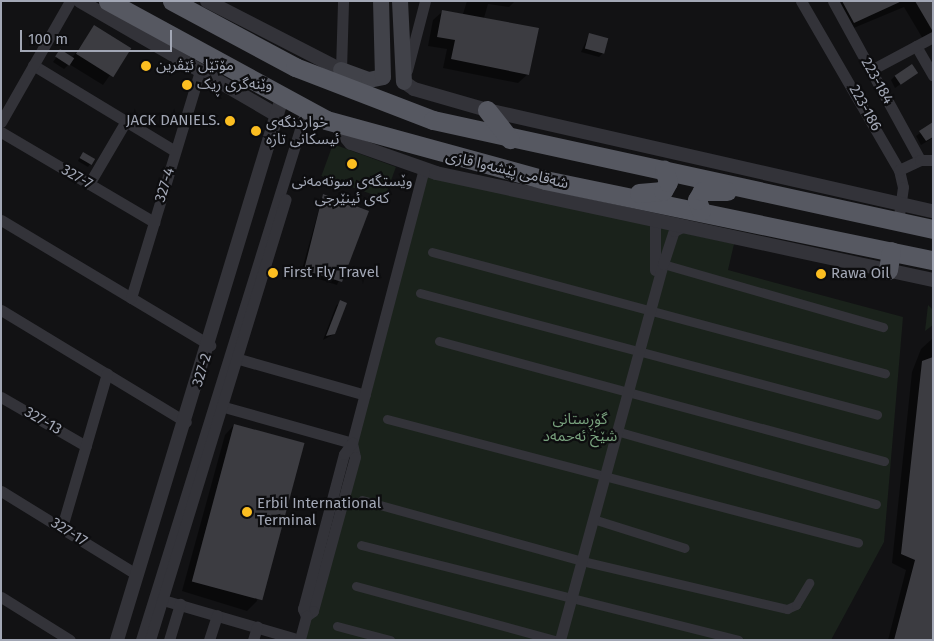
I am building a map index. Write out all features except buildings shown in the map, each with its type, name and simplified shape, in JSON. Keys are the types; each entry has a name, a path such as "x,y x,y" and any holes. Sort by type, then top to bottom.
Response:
{"highway":[{"name":"شەقامی پێشەوا قازی","path":"172,1 432,120 510,139 768,193 900,214 933,229"},
{"name":"شەقامی پێشەوا قازی","path":"106,9 130,14 280,107 309,112 334,122 544,189 608,192 933,260"},
{"path":"487,110 510,139"},
{"path":"608,192 663,191 668,182 664,170"},
{"path":"701,212 696,200 702,191 768,193"},
{"path":"888,270 891,252"}],"main road":[{"path":"337,77 380,80 384,73 381,1"},
{"path":"400,1 404,82"}],"street":[{"path":"1,122 70,1"},
{"path":"80,1 106,9 200,72 280,107"},
{"path":"207,1 337,77 343,1"},
{"path":"425,1 404,82 414,89 487,110 900,214 933,211"},
{"name":"223-186","path":"801,1 900,170 900,214"},
{"name":"223-184","path":"833,1 920,160"},
{"path":"871,70 933,37"},
{"path":"916,46 933,76"},
{"path":"33,65 175,151"},
{"name":"327-4","path":"131,298 200,72"},
{"name":"327-2","path":"116,640 210,345 280,107"},
{"path":"141,640 158,599 220,406 309,112"},
{"path":"89,184 126,121"},
{"path":"334,122 351,143 424,169 544,189 655,220 933,280"},
{"name":"327-7","path":"1,132 154,222"},
{"path":"900,170 920,160 933,160"},
{"path":"158,599 300,640 306,616 313,611 352,466 352,443 424,169"},
{"path":"1,220 210,345"},
{"path":"650,309 657,257 655,220"},
{"path":"560,640 663,264 674,231 684,226"},
{"path":"432,252 885,373"},
{"path":"663,264 883,327"},
{"path":"420,293 639,349 877,415"},
{"path":"1,310 186,422"},
{"path":"438,341 628,390 884,461"},
{"path":"234,357 365,395"},
{"path":"62,527 107,374"},
{"name":"327-13","path":"1,397 86,446"},
{"path":"220,406 352,443"},
{"path":"387,419 858,543"},
{"path":"616,432 876,504"},
{"name":"327-17","path":"1,491 136,574"},
{"path":"362,500 582,561 787,609 796,604 809,583"},
{"path":"593,519 685,548"},
{"path":"361,545 571,600 738,640"},
{"path":"356,586 555,640"},
{"path":"1,597 70,640"},
{"path":"150,640 158,599"},
{"path":"169,640 180,604"},
{"path":"209,640 217,615"},
{"path":"337,626 390,640"},
{"path":"253,640 257,627"}],"green space":[{"path":"333,144 396,167 384,199 321,176"},
{"name":"گۆڕستانی شێخ ئەحمەد","path":"427,176 734,244 728,270 903,317 884,542 831,640 303,640"},
{"path":"928,305 933,310 933,325 925,331"}],"place":[{"name":"مۆتێل ئێڤرین","path":"146,66"},
{"name":"وێنەگری ڕیک","path":"187,85"},
{"name":"JACK DANIELS.","path":"230,121"},
{"name":"خواردنگەی ئیسکانی تازە","path":"256,131"},
{"name":"وێستگەی سوتەمەنی کەی ئینێرجی","path":"352,164"},
{"name":"First Fly Travel","path":"273,273"},
{"name":"Rawa Oil","path":"821,274"},
{"name":"Erbil International Terminal","path":"247,512"}]}
